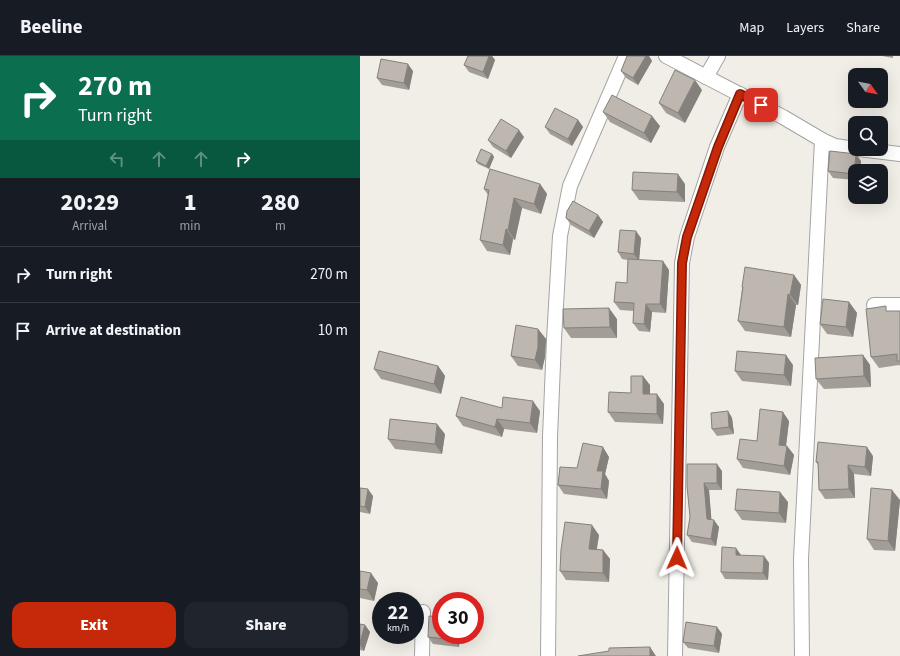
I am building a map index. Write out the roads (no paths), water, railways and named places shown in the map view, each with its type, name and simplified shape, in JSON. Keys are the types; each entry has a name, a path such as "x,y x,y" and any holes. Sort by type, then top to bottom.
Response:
{"street":[{"path":"548,656 550,436 553,348 560,236 570,186 626,56"},
{"path":"666,56 783,117 822,140 835,146 848,148"},
{"path":"706,76 718,56"},
{"path":"675,656 682,263 687,237 705,184 718,147 740,94"},
{"path":"802,656 802,551 822,140"},
{"path":"888,153 900,154"},
{"path":"874,304 900,305"},
{"path":"422,644 422,656"}]}
